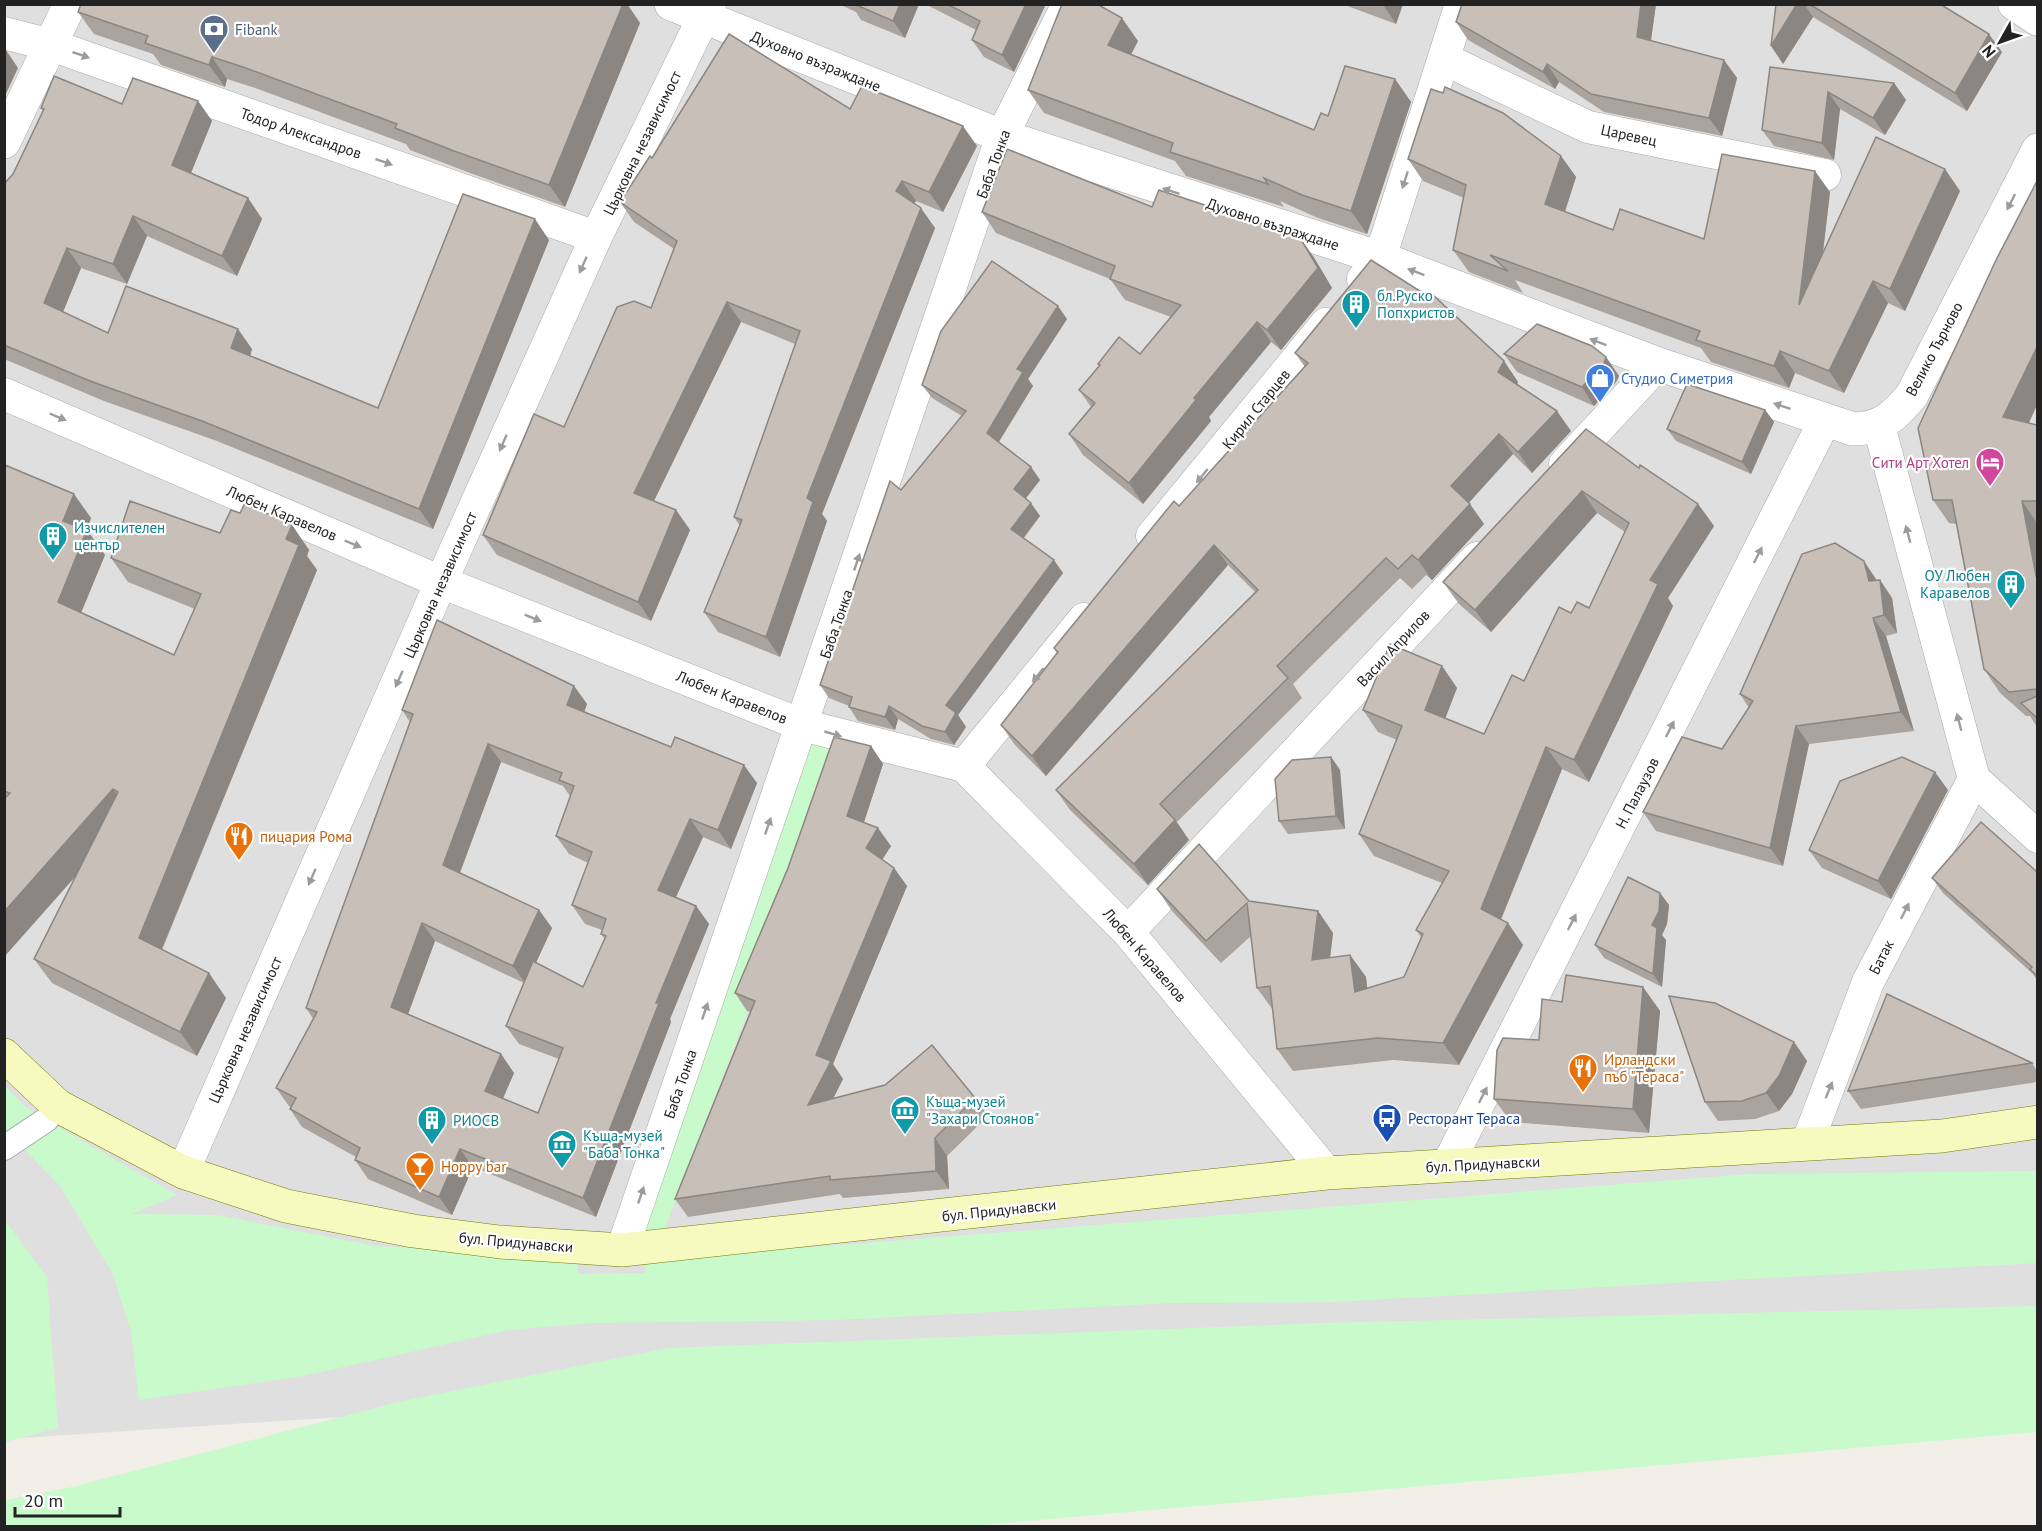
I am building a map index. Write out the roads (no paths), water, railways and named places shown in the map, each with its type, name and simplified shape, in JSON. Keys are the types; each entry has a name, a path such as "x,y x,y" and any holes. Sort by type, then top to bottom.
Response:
{"main road":[{"name":"бул. Придунавски","path":"4,1055 52,1113 183,1172 286,1206 412,1230 500,1242 622,1251 1327,1173 1942,1136 2037,1122"}],"street":[{"path":"4,142 69,4"},
{"name":"Духовно възраждане","path":"671,4 707,10 1002,136 1380,258 1658,364 1825,420 1853,429 1879,426"},
{"name":"Баба Тонка","path":"622,1251 1002,136 1068,4"},
{"name":"Кирил Старцев","path":"1138,554 1380,258 1461,4"},
{"path":"2014,4 2037,20"},
{"name":"Църковна независимост","path":"183,1172 441,582 596,237 707,10"},
{"name":"Тодор Александров","path":"4,33 51,45 596,237"},
{"name":"Царевец","path":"1444,59 1588,126 1825,175"},
{"name":"Велико Търново","path":"1879,426 1897,414 1912,394 2037,150"},
{"path":"1544,487 1658,364"},
{"name":"Любен Каравелов","path":"4,394 441,582 802,725 963,766 1128,932 1327,1173"},
{"name":"Н. Палаузов","path":"1447,1166 1825,420"},
{"path":"1879,426 1974,779 2037,837"},
{"name":"Васил Априлов","path":"1128,932 1495,539"},
{"path":"963,766 1100,600"},
{"name":"Батак","path":"1807,1144 1868,982 1974,779"},
{"path":"4,1148 52,1113"}],"place":[{"name":"Fibank","path":"214,54"},
{"name":"бл.Руско Попхристов","path":"1356,330"},
{"name":"Студио Симетрия","path":"1600,404"},
{"name":"Сити Арт Хотел","path":"1990,488"},
{"name":"Изчислителен център","path":"53,562"},
{"name":"ОУ Любен Каравелов","path":"2011,610"},
{"name":"пицария Рома","path":"239,862"},
{"name":"Ирландски пъб \"Тераса\"","path":"1583,1094"},
{"name":"Къща-музей \"Захари Стоянов\"","path":"905,1136"},
{"name":"Ресторант Тераса","path":"1387,1144"},
{"name":"РИОСВ","path":"432,1146"},
{"name":"Къща-музей \"Баба Тонка\"","path":"562,1170"},
{"name":"Hoppy bar","path":"420,1192"}]}
